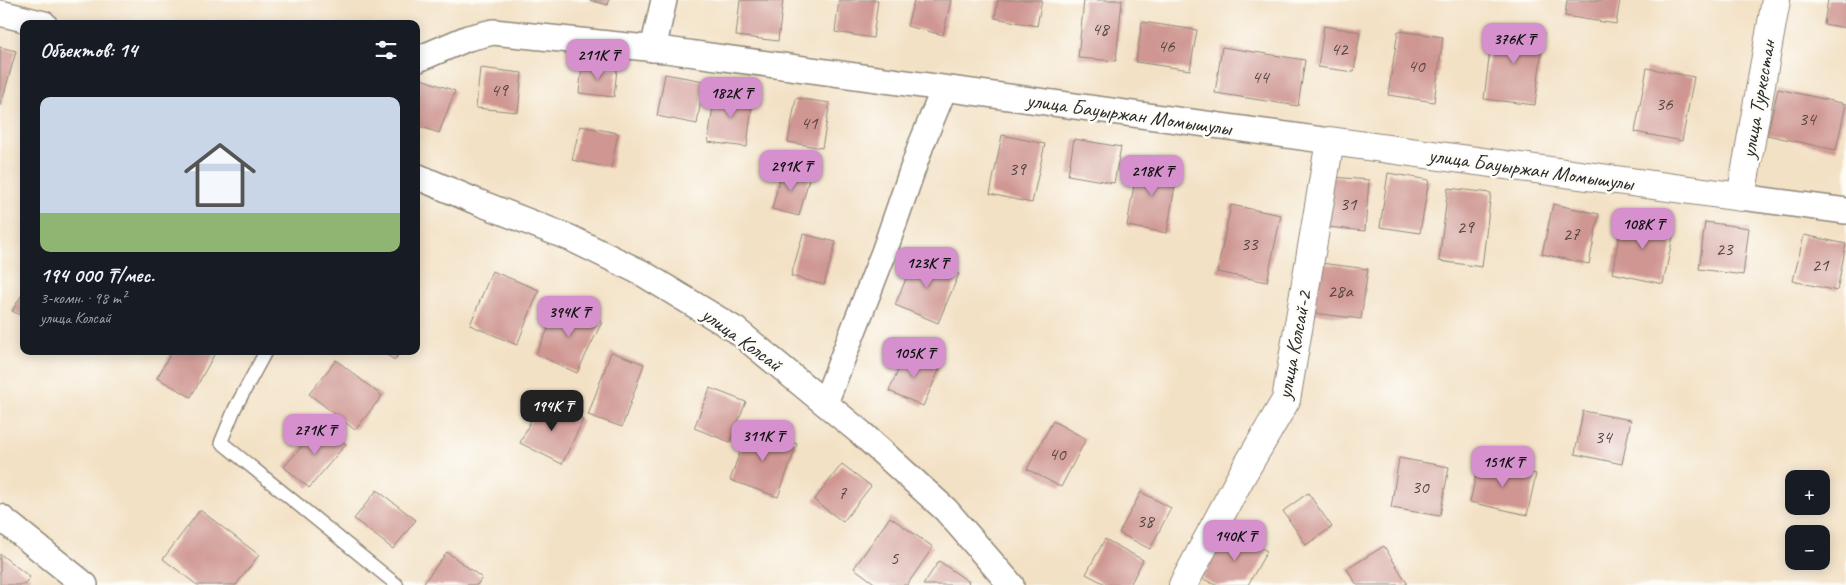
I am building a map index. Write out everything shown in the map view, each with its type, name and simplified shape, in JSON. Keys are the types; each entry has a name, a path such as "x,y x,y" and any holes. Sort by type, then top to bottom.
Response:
{"street":[{"path":"653,49 664,0"},
{"name":"улица Туркестан","path":"1741,197 1776,0"},
{"path":"0,13 28,20"},
{"name":"улица Бауыржан Момышулы","path":"420,58 468,38 493,32 653,49 1846,211"},
{"path":"825,403 884,252 921,145 944,89"},
{"name":"улица Колсай-2","path":"1184,585 1242,475 1286,400 1330,141"},
{"name":"улица Колсай","path":"420,178 570,238 642,273 736,330 861,433 946,510 1011,585"},
{"path":"0,517 85,585"}],"lane":[{"path":"264,355 235,408 221,442 397,585"}],"building":[{"path":"589,0 609,0 608,5"},
{"path":"740,0 783,0 778,41 736,36"},
{"path":"839,0 878,0 873,38 835,32"},
{"path":"914,0 951,0 943,35 907,26"},
{"path":"998,0 1042,0 1037,26 995,18"},
{"path":"1084,0 1122,0 1116,61 1078,58"},
{"path":"1567,0 1620,0 1616,24 1565,16"},
{"path":"1828,0 1846,0 1846,28 1824,24"},
{"path":"1142,22 1197,30 1190,70 1136,62"},
{"path":"1324,26 1360,32 1354,72 1318,67"},
{"path":"1493,26 1544,32 1535,105 1484,99"},
{"path":"1398,31 1443,37 1434,102 1388,95"},
{"path":"0,47 16,51 1,105 0,105"},
{"path":"1222,47 1305,60 1298,106 1215,93"},
{"path":"582,66 617,69 614,97 579,93"},
{"path":"480,68 522,73 518,112 476,108"},
{"path":"1647,68 1694,77 1682,141 1635,132"},
{"path":"665,74 704,81 697,124 657,116"},
{"path":"420,78 455,91 439,133 420,126"},
{"path":"1778,89 1846,104 1836,150 1767,135"},
{"path":"715,92 753,96 747,147 708,142"},
{"path":"796,98 830,103 822,148 788,142"},
{"path":"580,126 618,133 611,168 572,160"},
{"path":"1002,135 1045,144 1032,203 990,194"},
{"path":"1074,139 1121,147 1114,183 1068,175"},
{"path":"1138,161 1178,168 1167,233 1127,226"},
{"path":"783,167 810,175 799,216 772,209"},
{"path":"1388,173 1429,180 1420,233 1380,227"},
{"path":"1332,177 1369,180 1365,231 1327,227"},
{"path":"1448,188 1491,193 1482,267 1439,261"},
{"path":"1553,204 1599,214 1589,264 1542,254"},
{"path":"1231,205 1281,215 1267,282 1217,272"},
{"path":"1623,216 1675,227 1663,284 1612,273"},
{"path":"1705,222 1749,228 1743,275 1699,269"},
{"path":"803,234 836,242 824,285 791,276"},
{"path":"1804,235 1846,244 1837,291 1793,281"},
{"path":"916,255 959,274 938,323 895,305"},
{"path":"1320,263 1368,269 1361,319 1313,313"},
{"path":"492,271 539,290 517,345 470,325"},
{"path":"20,298 20,315 12,311"},
{"path":"561,303 602,322 577,373 536,354"},
{"path":"611,352 644,364 622,427 588,415"},
{"path":"906,353 940,368 923,406 889,391"},
{"path":"170,355 214,355 191,397 157,378"},
{"path":"387,355 398,355 395,360"},
{"path":"336,360 382,396 355,430 309,394"},
{"path":"710,388 746,402 730,442 694,428"},
{"path":"541,399 583,420 562,464 520,443"},
{"path":"1583,411 1631,420 1622,464 1575,454"},
{"path":"1053,421 1086,439 1061,487 1027,469"},
{"path":"322,423 346,444 309,488 284,467"},
{"path":"749,426 797,444 778,497 730,480"},
{"path":"1399,458 1449,467 1440,516 1391,508"},
{"path":"1479,462 1536,474 1527,515 1470,502"},
{"path":"842,464 871,486 843,522 814,500"},
{"path":"377,490 416,520 393,549 354,519"},
{"path":"1141,492 1171,508 1150,549 1119,533"},
{"path":"1308,493 1332,527 1306,545 1283,511"},
{"path":"200,510 259,555 236,585 197,585 163,559"},
{"path":"890,517 933,547 907,585 877,585 854,568"},
{"path":"1229,530 1267,551 1248,585 1215,585 1202,578"},
{"path":"1105,539 1143,560 1130,585 1107,585 1086,574"},
{"path":"1384,546 1407,583 1404,585 1357,585 1347,569"},
{"path":"447,552 482,578 477,585 422,585"},
{"path":"0,554 30,577 24,585 0,585"},
{"path":"939,561 969,582 967,585 923,585"}]}
